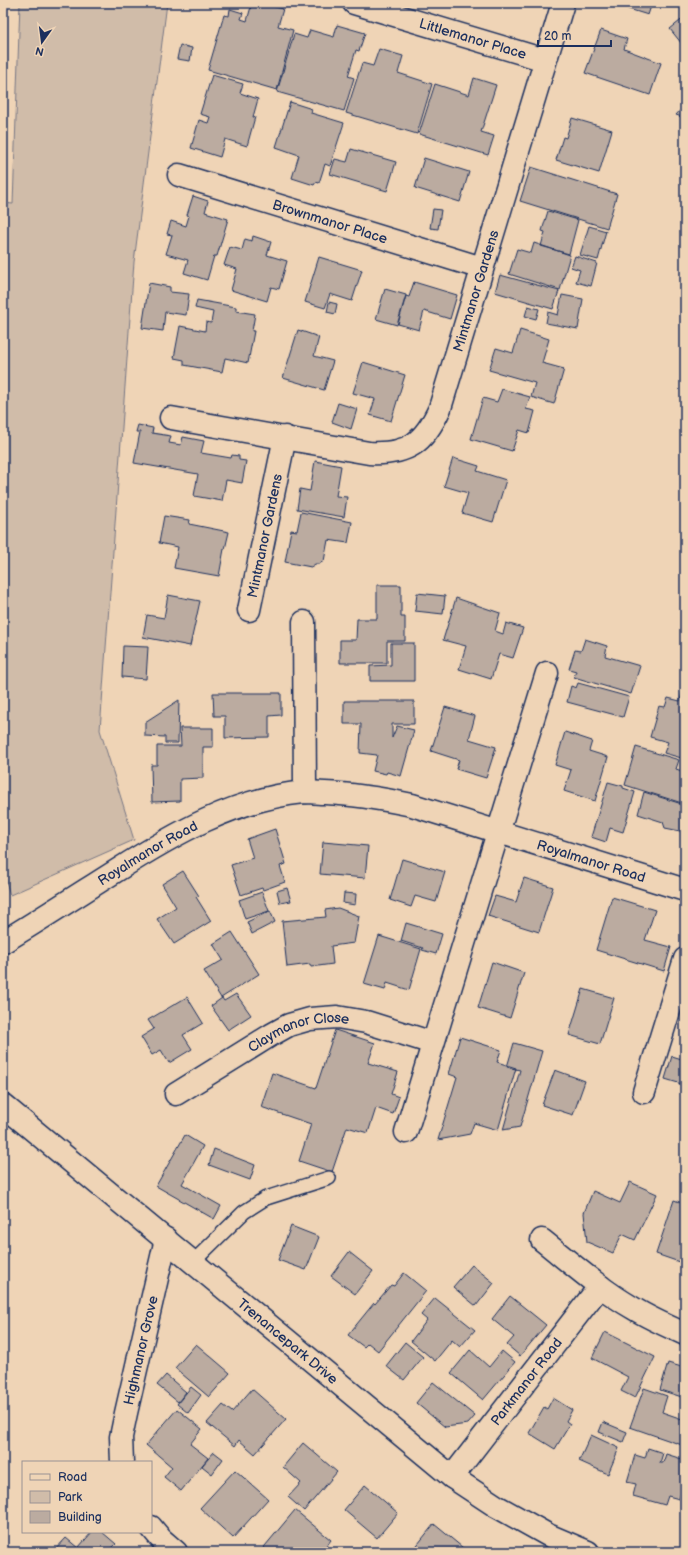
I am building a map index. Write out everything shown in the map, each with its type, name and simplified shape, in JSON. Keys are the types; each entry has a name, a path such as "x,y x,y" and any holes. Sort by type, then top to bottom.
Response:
{"street":[{"name":"Littlemanor Place","path":"354,3 545,60"},
{"name":"Mintmanor Gardens","path":"171,418 369,453 384,454 398,451 411,446 421,439 432,426 440,408 563,3"},
{"name":"Brownmanor Place","path":"179,175 482,268"},
{"name":"Mintmanor Gardens","path":"249,610 285,437"},
{"path":"304,622 305,792"},
{"path":"406,1132 432,1043 547,673"},
{"name":"Royalmanor Road","path":"5,933 145,852 209,818 271,797 305,792 342,794 412,805 685,890"},
{"path":"644,1092 685,959"},
{"name":"Claymanor Close","path":"176,1094 271,1035 289,1025 310,1019 337,1017 366,1022 432,1043"},
{"name":"Trenancepark Drive","path":"3,1105 452,1477 496,1506 548,1535 588,1552"},
{"name":"Highmanor Grove","path":"122,1461 121,1437 166,1239"},
{"path":"542,1240 600,1286 632,1308 685,1334"},
{"name":"Parkmanor Road","path":"452,1477 600,1286"},
{"path":"152,1528 160,1538 176,1552"}],"lane":[{"path":"193,1262 244,1212 266,1198 330,1178"}],"green space":[{"path":"20,3 167,3 134,262 100,730 134,840 10,895 3,871 3,203 13,204"}],"building":[{"path":"252,3 260,3 283,9 278,26 293,30 277,90 208,70 224,15 229,16 230,9 243,13 241,19 247,21"},
{"path":"620,3 652,3 648,15 619,6"},
{"path":"685,17 685,43 682,44 670,29"},
{"path":"337,25 365,33 359,51 356,50 348,76 354,78 344,111 277,92 294,34 307,38 310,30 334,37"},
{"path":"601,30 627,39 624,49 661,63 650,95 585,73"},
{"path":"180,45 192,48 190,61 177,59"},
{"path":"379,49 403,56 398,73 432,84 417,134 346,113 362,63 373,66"},
{"path":"212,75 243,84 240,93 258,99 247,146 225,139 220,157 191,148 199,120 208,123 210,117 200,114"},
{"path":"474,78 496,85 481,132 494,136 488,155 419,134 435,84 469,95"},
{"path":"290,102 312,109 311,113 344,123 330,166 325,164 319,183 316,182 314,185 292,178 299,155 276,147"},
{"path":"685,105 685,118 676,115"},
{"path":"572,118 612,130 599,173 556,160 563,137 566,138"},
{"path":"351,149 396,162 387,191 330,174 335,159 347,162"},
{"path":"424,158 469,172 460,202 415,188"},
{"path":"531,167 617,194 607,228 520,201"},
{"path":"193,196 208,201 205,212 228,219 217,256 214,256 207,280 184,273 188,260 166,254 172,235 167,234 171,221 186,226 189,216 187,215"},
{"path":"433,209 441,210 438,229 430,228"},
{"path":"548,211 578,220 569,254 541,246 545,232 542,231"},
{"path":"589,226 606,231 598,260 580,255"},
{"path":"253,236 271,242 267,255 287,261 279,289 271,287 267,301 231,290 237,269 224,265 230,247 242,250 245,239 252,241"},
{"path":"534,243 570,255 560,290 509,274 517,249 531,253"},
{"path":"575,256 597,263 591,286 576,282 580,270 571,267"},
{"path":"319,257 362,270 352,301 330,294 325,308 305,302"},
{"path":"500,275 559,291 553,309 495,292"},
{"path":"414,282 457,295 450,319 424,311 419,330 398,324 406,296 409,297"},
{"path":"149,283 170,287 170,292 189,294 186,315 165,312 163,331 142,328"},
{"path":"385,289 406,295 397,325 376,319"},
{"path":"562,295 583,299 578,329 546,323 548,312 558,315"},
{"path":"197,300 236,307 236,311 255,314 252,331 254,331 248,363 225,358 222,372 184,365 184,360 174,358 180,326 205,331 206,322 211,323 213,312 195,308"},
{"path":"329,302 337,304 335,314 327,312"},
{"path":"528,306 539,309 536,319 525,316"},
{"path":"298,330 319,337 314,356 333,361 324,390 283,378"},
{"path":"520,330 549,339 542,363 564,369 554,404 531,397 535,383 489,370 496,348 513,353"},
{"path":"363,362 405,375 391,421 370,415 375,399 353,393"},
{"path":"502,389 530,397 526,409 535,411 529,433 519,430 512,451 471,439 483,398 497,402"},
{"path":"338,403 357,409 351,429 332,422"},
{"path":"138,425 153,428 152,433 171,436 169,443 181,445 183,437 204,441 201,453 231,458 232,455 239,456 239,460 246,461 242,483 226,480 222,501 194,496 198,474 134,463 140,432 136,432"},
{"path":"453,458 479,466 477,471 506,480 493,522 462,513 468,493 444,486"},
{"path":"315,461 341,466 336,496 347,497 344,517 297,509 300,489 310,491"},
{"path":"301,512 352,522 348,543 328,540 324,561 311,567 285,562 291,530 297,531"},
{"path":"164,516 190,520 189,524 229,532 219,576 174,568 178,547 159,543"},
{"path":"377,585 401,585 401,617 405,617 405,641 387,641 387,663 340,663 340,640 356,640 357,619 377,619"},
{"path":"417,593 445,596 443,614 415,611"},
{"path":"168,595 200,601 190,646 143,637 147,615 164,618"},
{"path":"456,598 500,613 495,631 503,634 506,623 523,628 513,658 499,654 491,679 459,669 466,646 443,640"},
{"path":"585,639 607,646 605,656 640,666 631,694 574,677 576,671 569,669 575,650 581,651"},
{"path":"391,643 414,643 414,681 370,681 370,666 391,665"},
{"path":"123,646 148,647 146,679 122,677"},
{"path":"578,683 629,697 623,717 567,702 571,686 576,688"},
{"path":"683,689 685,690 685,759 664,753 668,742 650,737 659,706 665,707 668,698 680,701"},
{"path":"213,693 281,693 281,715 269,716 269,737 225,738 225,716 214,716"},
{"path":"179,700 178,743 165,743 165,737 145,736 145,722"},
{"path":"344,701 414,701 414,724 392,724 392,738 397,726 414,730 401,776 387,772 386,774 373,771 377,755 360,753 361,724 344,724"},
{"path":"445,707 475,716 469,739 496,747 486,778 456,769 459,760 431,751"},
{"path":"180,728 213,728 213,747 203,747 203,778 180,779 180,801 152,802 151,765 157,765 157,746 181,746"},
{"path":"565,732 592,741 589,751 608,757 595,801 564,791 571,770 555,765"},
{"path":"636,747 679,760 676,769 685,772 685,804 625,785"},
{"path":"608,782 623,786 623,788 635,792 623,832 610,828 606,842 591,837"},
{"path":"644,792 685,805 685,832 665,828 663,822 638,814"},
{"path":"275,829 286,864 280,866 285,882 263,890 262,888 241,895 231,865 253,858 247,839"},
{"path":"323,842 368,846 365,878 320,874"},
{"path":"402,859 445,872 436,902 415,896 411,907 390,900"},
{"path":"183,871 199,896 196,897 211,921 174,944 157,919 176,907 162,884"},
{"path":"524,878 553,887 539,932 488,916 495,896 516,902"},
{"path":"287,888 291,901 280,903 277,891"},
{"path":"262,892 269,911 245,919 239,900"},
{"path":"344,893 356,894 355,905 343,903"},
{"path":"612,897 655,910 645,940 671,947 664,971 596,950"},
{"path":"338,908 359,916 354,943 331,946 333,964 311,967 310,964 287,967 282,921 326,917 325,910"},
{"path":"270,911 275,922 252,934 247,922"},
{"path":"406,923 442,934 436,954 401,941"},
{"path":"232,932 259,974 221,998 204,971 223,960 213,944"},
{"path":"379,936 421,949 409,990 387,983 385,990 364,984"},
{"path":"492,962 524,973 510,1018 478,1008"},
{"path":"583,989 614,998 600,1044 569,1035"},
{"path":"236,994 251,1015 228,1030 211,1006 222,998 224,1001"},
{"path":"187,997 203,1023 183,1035 192,1049 169,1063 161,1050 152,1055 141,1037 154,1029 148,1020"},
{"path":"335,1030 375,1043 368,1063 398,1072 391,1094 399,1097 393,1114 376,1108 368,1133 347,1127 332,1172 299,1161 311,1124 261,1107 272,1073 316,1088"},
{"path":"460,1037 501,1050 497,1062 516,1068 498,1130 474,1123 470,1134 438,1140 457,1077 449,1074"},
{"path":"514,1043 542,1051 520,1127 503,1130 520,1070 507,1067"},
{"path":"672,1056 685,1060 685,1085 665,1079"},
{"path":"555,1070 585,1081 573,1115 542,1105"},
{"path":"185,1135 203,1146 182,1184 221,1206 214,1219 156,1186"},
{"path":"214,1149 255,1165 250,1180 209,1165"},
{"path":"630,1182 657,1194 635,1240 622,1234 613,1253 587,1242 584,1213 593,1191 620,1203"},
{"path":"674,1200 685,1204 685,1264 656,1254"},
{"path":"291,1226 319,1237 306,1270 278,1260"},
{"path":"349,1252 373,1271 355,1294 331,1276"},
{"path":"472,1265 494,1283 476,1306 453,1287"},
{"path":"404,1273 426,1291 378,1351 368,1343 364,1347 348,1335 374,1303 375,1304 391,1285 394,1286"},
{"path":"510,1296 546,1325 520,1356 507,1345 514,1337 492,1319"},
{"path":"435,1298 475,1330 460,1347 452,1340 435,1361 411,1341 427,1320 421,1315"},
{"path":"605,1332 655,1357 635,1398 621,1391 628,1377 592,1358"},
{"path":"405,1342 423,1357 404,1380 386,1366"},
{"path":"196,1344 230,1373 209,1397 175,1368"},
{"path":"470,1350 489,1367 502,1351 515,1362 483,1400 451,1373"},
{"path":"668,1363 685,1368 685,1398 660,1390"},
{"path":"166,1375 186,1392 178,1402 157,1385"},
{"path":"433,1382 475,1416 468,1424 445,1427 416,1403"},
{"path":"191,1387 201,1395 188,1413 177,1404"},
{"path":"644,1388 667,1396 662,1412 685,1420 685,1446 630,1427"},
{"path":"252,1389 286,1419 255,1454 239,1440 235,1446 207,1423 223,1405 232,1412"},
{"path":"553,1398 572,1410 566,1421 570,1424 555,1449 529,1433 544,1407 547,1409"},
{"path":"177,1409 202,1429 190,1444 208,1458 181,1491 164,1477 172,1467 146,1445"},
{"path":"603,1422 627,1432 623,1442 599,1432"},
{"path":"591,1435 619,1448 608,1474 579,1461"},
{"path":"303,1443 337,1472 304,1511 288,1497 301,1483 283,1467"},
{"path":"648,1448 663,1453 660,1463 663,1463 666,1454 685,1460 685,1479 679,1499 668,1496 665,1505 633,1496 636,1484 627,1482 635,1455 645,1458"},
{"path":"214,1452 223,1459 212,1474 202,1466"},
{"path":"235,1470 268,1499 233,1538 200,1508"},
{"path":"365,1485 398,1513 377,1538 344,1510"},
{"path":"295,1510 331,1540 322,1552 260,1552"},
{"path":"434,1524 468,1552 417,1552 414,1549"},
{"path":"91,1533 103,1533 116,1544 108,1552 53,1552 66,1538 78,1548"}]}
